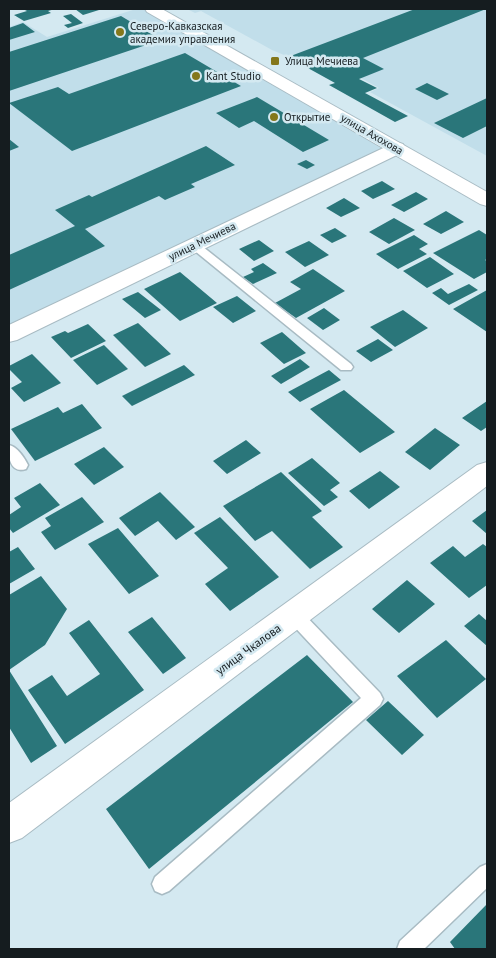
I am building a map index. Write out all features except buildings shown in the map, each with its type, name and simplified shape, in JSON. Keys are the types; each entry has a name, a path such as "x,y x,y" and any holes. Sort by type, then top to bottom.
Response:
{"street":[{"name":"улица Ахохова","path":"152,9 487,200"},
{"name":"улица Мечиева","path":"9,334 396,148"},
{"name":"улица Чкалова","path":"9,825 487,472"}],"lane":[{"path":"194,245 346,367"},
{"path":"9,450 20,465"},
{"path":"162,884 374,698 294,615"},
{"path":"408,949 487,874"}],"shaded area":[{"path":"136,9 152,9 396,148 9,334 9,27 23,22 47,37"},
{"path":"187,9 487,9 487,156 370,92 379,88 359,77 347,81 272,50 201,11 195,13"}],"place":[{"name":"Северо-Кавказская академия управления","path":"120,32"},
{"name":"Улица Мечиева","path":"275,61"},
{"name":"Kant Studio","path":"196,76"},
{"name":"Открытие","path":"274,117"}]}
